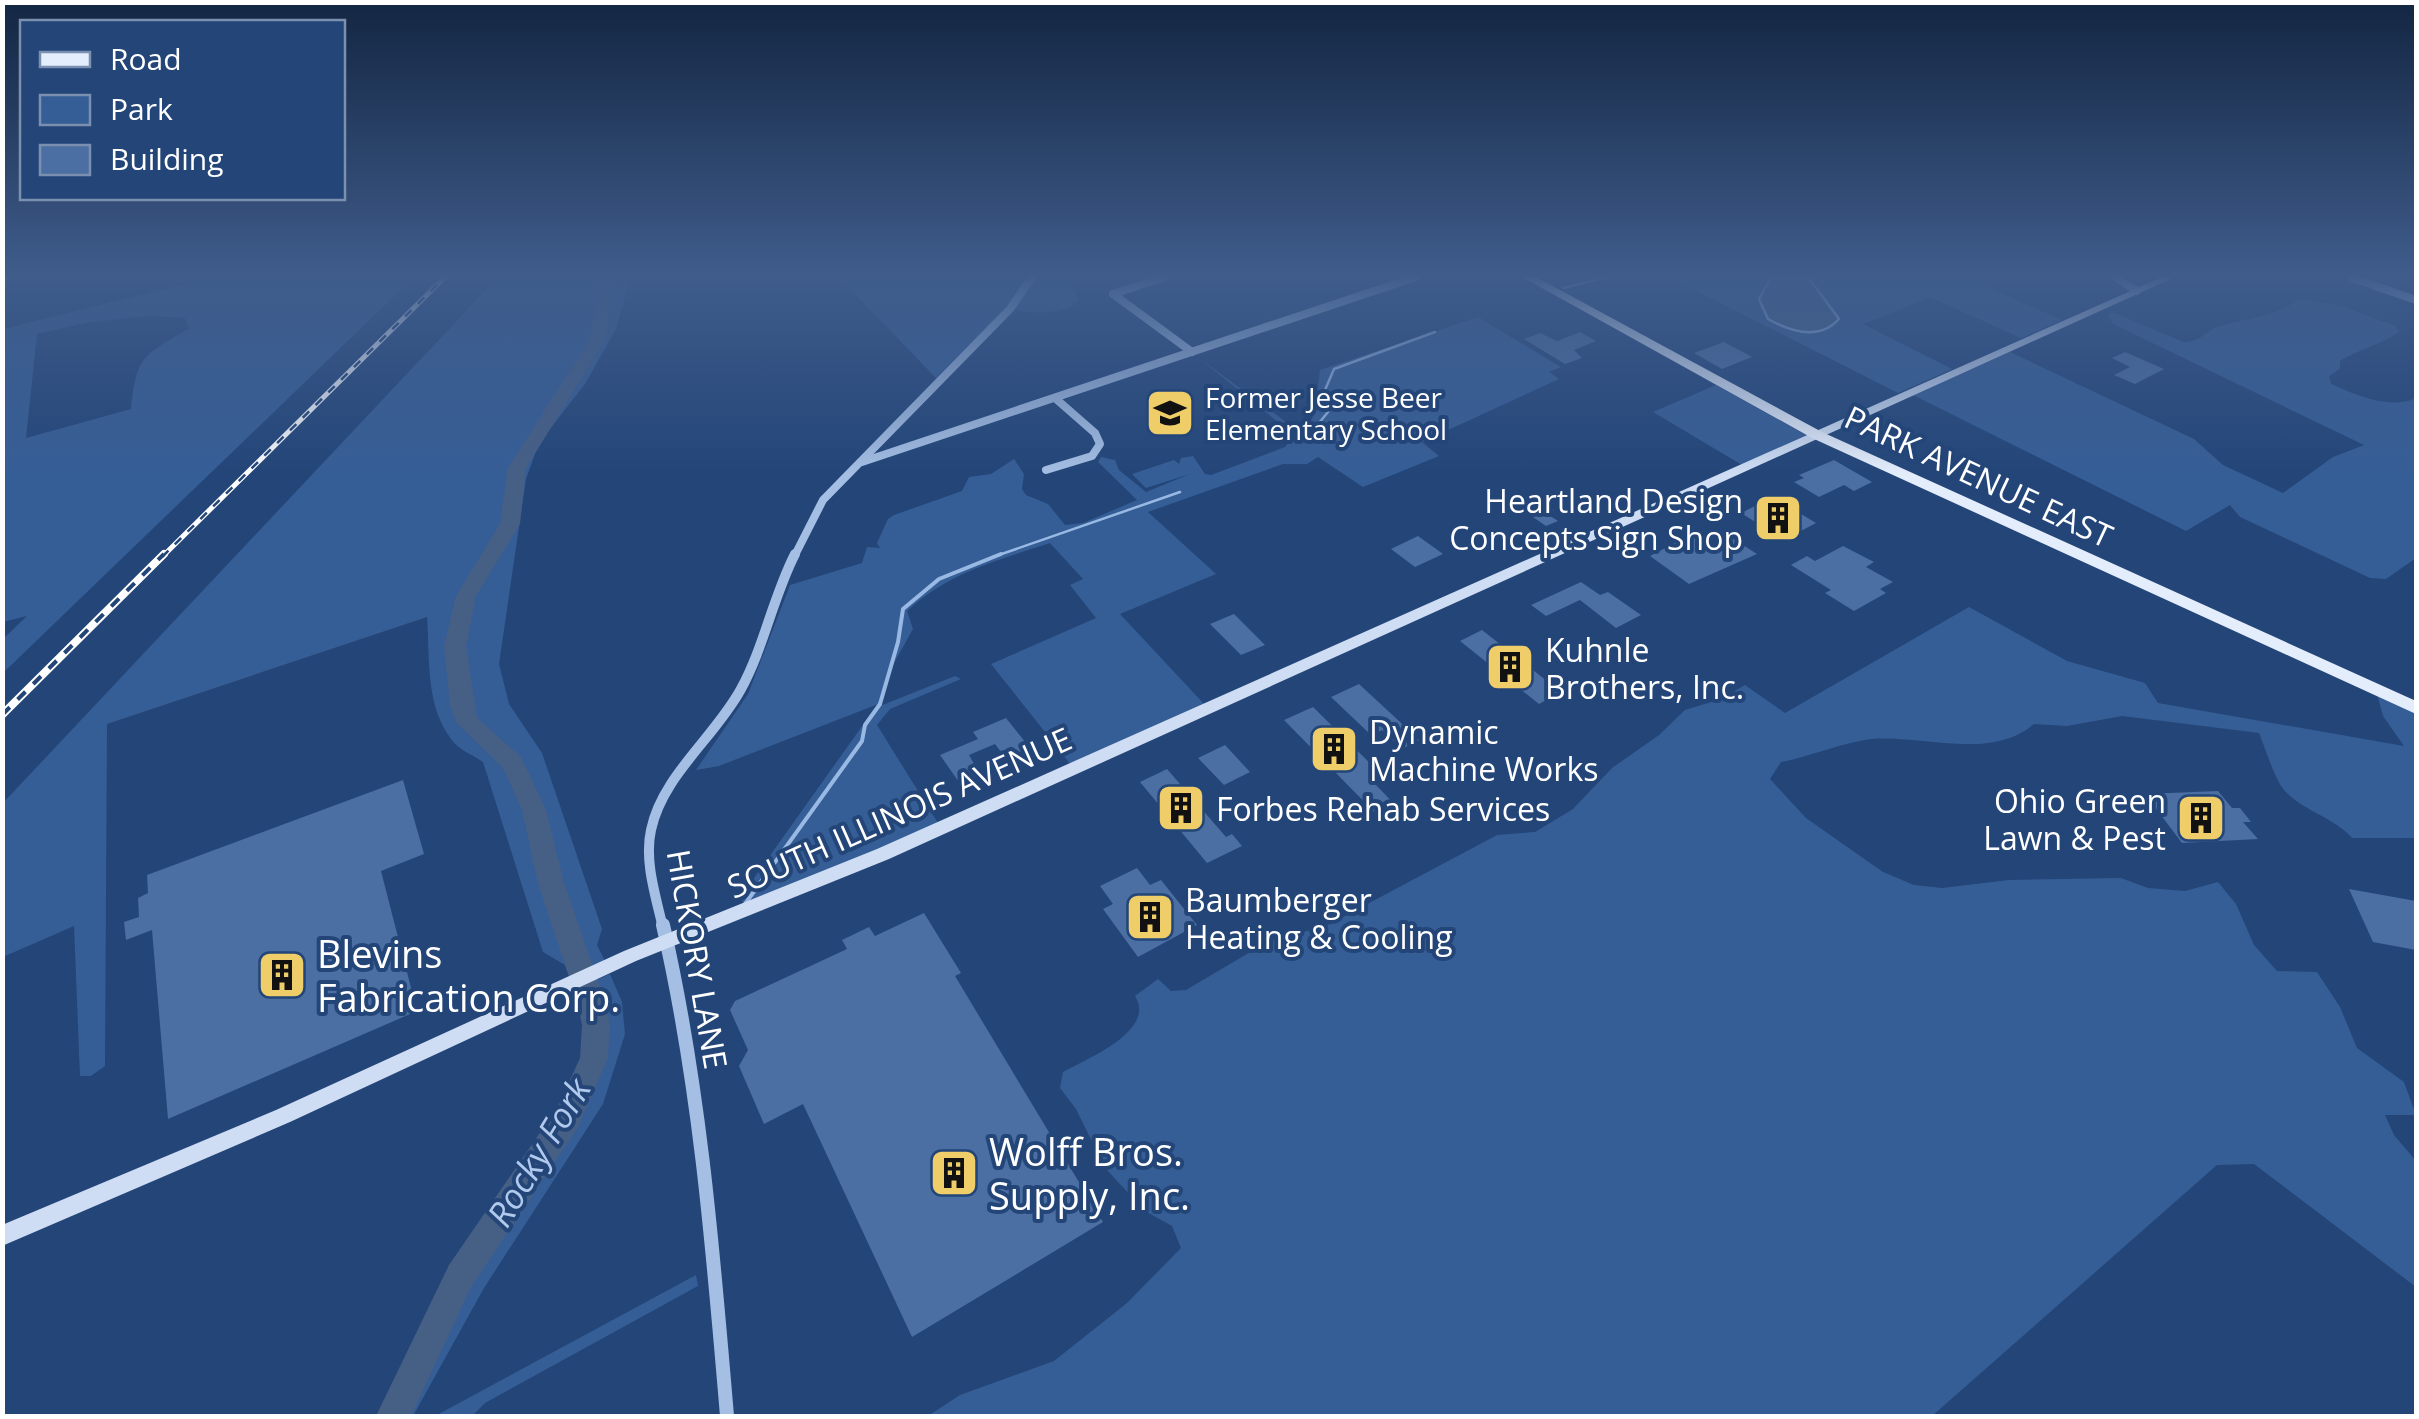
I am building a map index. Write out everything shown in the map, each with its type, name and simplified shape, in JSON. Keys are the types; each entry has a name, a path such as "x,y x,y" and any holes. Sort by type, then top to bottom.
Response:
{"main road":[{"name":"PARK AVENUE EAST","path":"1649,343 1817,435 2416,708"},
{"name":"SOUTH ILLINOIS AVENUE","path":"2,1236 283,1116 622,960 882,854 2021,343"}],"street":[{"name":"HICKORY LANE","path":"727,1416 708,1201 680,1007 649,856 650,831 658,806 731,708 809,523 823,500 976,343"},
{"path":"1180,343 1192,352"},
{"path":"856,464 1218,343"},
{"path":"1046,470 1092,456 1100,444 1095,433 1055,398"}],"green space":[{"path":"3,343 36,343 26,438 131,409 140,366 165,343 345,343 3,673 3,639 27,616 3,622"},
{"path":"436,343 608,343 585,384 539,443 526,479 499,664 509,704 542,753 602,929 597,945 605,961 569,976 565,965 543,952 483,762 454,743 437,711 430,680 427,617 107,724 105,1066 91,1076 80,1076 74,926 3,957 2,804"},
{"path":"903,343 971,343 936,378"},
{"path":"1400,343 1522,343 1561,367 1549,372 1559,379 1422,442 1439,456 1363,487 1318,457 1307,464 1283,464 1148,512 1216,574 1120,614 1205,705 1071,765 991,664 1096,618 1070,585 1083,579 1050,543 956,577 907,611 913,629 894,663 881,703 719,766 696,770 748,694 790,585 862,563 867,547 880,548 877,543 888,519 894,515 962,491 969,477 991,474 1014,459 1024,474 1022,489 1026,495 1048,504 1065,525 1083,523 1137,500 1098,462 1101,457 1115,460 1119,470 1146,492 1190,474 1146,488 1132,474 1174,460 1179,464 1181,458 1193,456 1205,474 1211,475 1285,447 1294,435 1199,358 1297,430 1306,432 1315,412 1320,370"},
{"path":"1800,343 1901,343 1952,369 1898,393"},
{"path":"2153,343 2377,343 2340,361 2340,369 2329,376 2331,384 2373,400 2395,402 2416,398 2416,558 2386,579 2370,578 2240,517 2230,505 2186,531 1913,395 2010,352 2194,439 2223,465 2283,493 2333,457 2364,445"},
{"path":"1716,385 1806,435 1742,465 1653,412"},
{"path":"1969,607 2067,661 2145,683 2158,703 2404,746 2383,716 2377,694 2416,712 2416,838 2352,838 2288,794 2259,733 2122,716 2067,726 2034,724 2017,735 1977,744 1863,740 1781,762 1770,779 1806,818 1883,872 1914,885 1942,888 2009,880 2121,878 2148,888 2185,891 2218,882 2236,904 2254,945 2277,971 2317,972 2340,1007 2357,1048 2404,1082 2416,1115 2385,1115 2394,1135 2416,1161 2416,1287 2254,1164 2217,1165 1932,1416 928,1416 960,1395 1054,1361 1127,1303 1181,1248 1172,1226 1145,1211 1105,1168 1076,1109 1060,1088 1063,1072 1128,1032 1139,1009 1135,996 1158,979 1171,991 1186,990 1269,941 1326,926 1497,835 1535,832 1573,809 1612,768 1659,735 1685,710 1721,699 1745,685 1785,713"},
{"path":"955,676 961,679 890,709 877,725 938,823 748,905 739,899 875,708"},
{"path":"610,974 622,1002 625,1034 603,1104 484,1288 413,1416 393,1416 460,1276 582,1090 594,1038 585,985"},
{"path":"696,1275 698,1286 485,1403 472,1416 435,1416"}],"building":[{"path":"1531,343 1591,343 1574,350 1582,358 1565,364"},
{"path":"1726,343 1752,357 1722,369 1694,353"},
{"path":"2125,352 2164,369 2135,384 2114,375 2130,367 2112,358"},
{"path":"1834,460 1872,482 1854,491 1844,485 1819,497 1794,482 1804,478 1799,475"},
{"path":"1530,494 1554,510 1547,514 1558,521 1546,526 1511,502"},
{"name":"Heartland Design Concepts Sign Shop","path":"1773,497 1816,523 1784,540 1741,513"},
{"path":"1690,535 1710,548 1732,538 1757,554 1689,584 1650,556"},
{"path":"1418,536 1443,554 1415,567 1391,549"},
{"path":"1843,546 1874,562 1866,567 1893,582 1880,589 1886,593 1854,611 1825,593 1831,590 1791,565 1807,556 1815,561"},
{"path":"1581,582 1600,595 1608,592 1641,615 1616,628 1580,600 1546,616 1531,605"},
{"path":"1234,614 1265,645 1241,655 1210,624"},
{"name":"Kuhnle Brothers, Inc.","path":"1482,630 1561,692 1539,704 1460,641"},
{"path":"1359,684 1419,740 1402,749 1382,730 1371,735 1331,697"},
{"name":"Dynamic Machine Works","path":"1313,707 1386,779 1375,784 1403,813 1385,823 1284,720"},
{"path":"1006,718 1026,743 1032,740 1041,752 1007,760 995,744 969,755 981,776 961,785 940,755 978,739 973,732"},
{"path":"1225,745 1250,772 1224,785 1198,758"},
{"name":"Forbes Rehab Services","path":"1167,769 1226,837 1232,834 1242,846 1207,863 1140,782"},
{"name":"Blevins Fabrication Corp.","path":"403,780 424,854 381,871 417,1011 168,1119 152,930 126,940 124,922 139,917 138,898 148,893 147,875"},
{"name":"Ohio Green Lawn & Pest","path":"2218,791 2232,808 2240,808 2251,822 2243,822 2258,839 2182,843 2145,794"},
{"name":"Baumberger Heating & Cooling","path":"1137,868 1150,885 1161,880 1197,925 1138,957 1103,909 1113,904 1100,886"},
{"path":"2349,889 2416,901 2416,950 2373,942"},
{"name":"Wolff Bros. Supply, Inc.","path":"924,913 961,973 955,976 1103,1222 912,1337 803,1104 764,1124 739,1066 748,1050 730,1010 735,1001 847,949 842,940 869,927 875,936"}],"waterway":[{"name":"Rocky Fork","path":"393,1416 460,1276 568,1117 594,1058 596,1025 591,1001 551,883 534,810 513,763 467,722 461,705 455,646 466,596 510,524 517,468 595,343"},
{"path":"1305,440 1328,412 1325,390 1334,369 1404,343"},
{"path":"997,556 1180,492"},
{"path":"997,556 1001,554"},
{"path":"745,904 862,741 865,725 880,704 903,609 939,579 997,556"},
{"path":"993,557 997,556"}],"railway":[{"path":"162,557 378,343"},
{"path":"2,715 164,554"}],"place":[{"name":"Former Jesse Beer Elementary School","path":"1170,413"},
{"name":"Heartland Design Concepts Sign Shop","path":"1778,518"},
{"name":"Kuhnle Brothers, Inc.","path":"1510,667"},
{"name":"Dynamic Machine Works","path":"1334,749"},
{"name":"Forbes Rehab Services","path":"1181,808"},
{"name":"Ohio Green Lawn & Pest","path":"2201,818"},
{"name":"Baumberger Heating & Cooling","path":"1150,917"},
{"name":"Blevins Fabrication Corp.","path":"282,975"},
{"name":"Wolff Bros. Supply, Inc.","path":"954,1173"}]}
